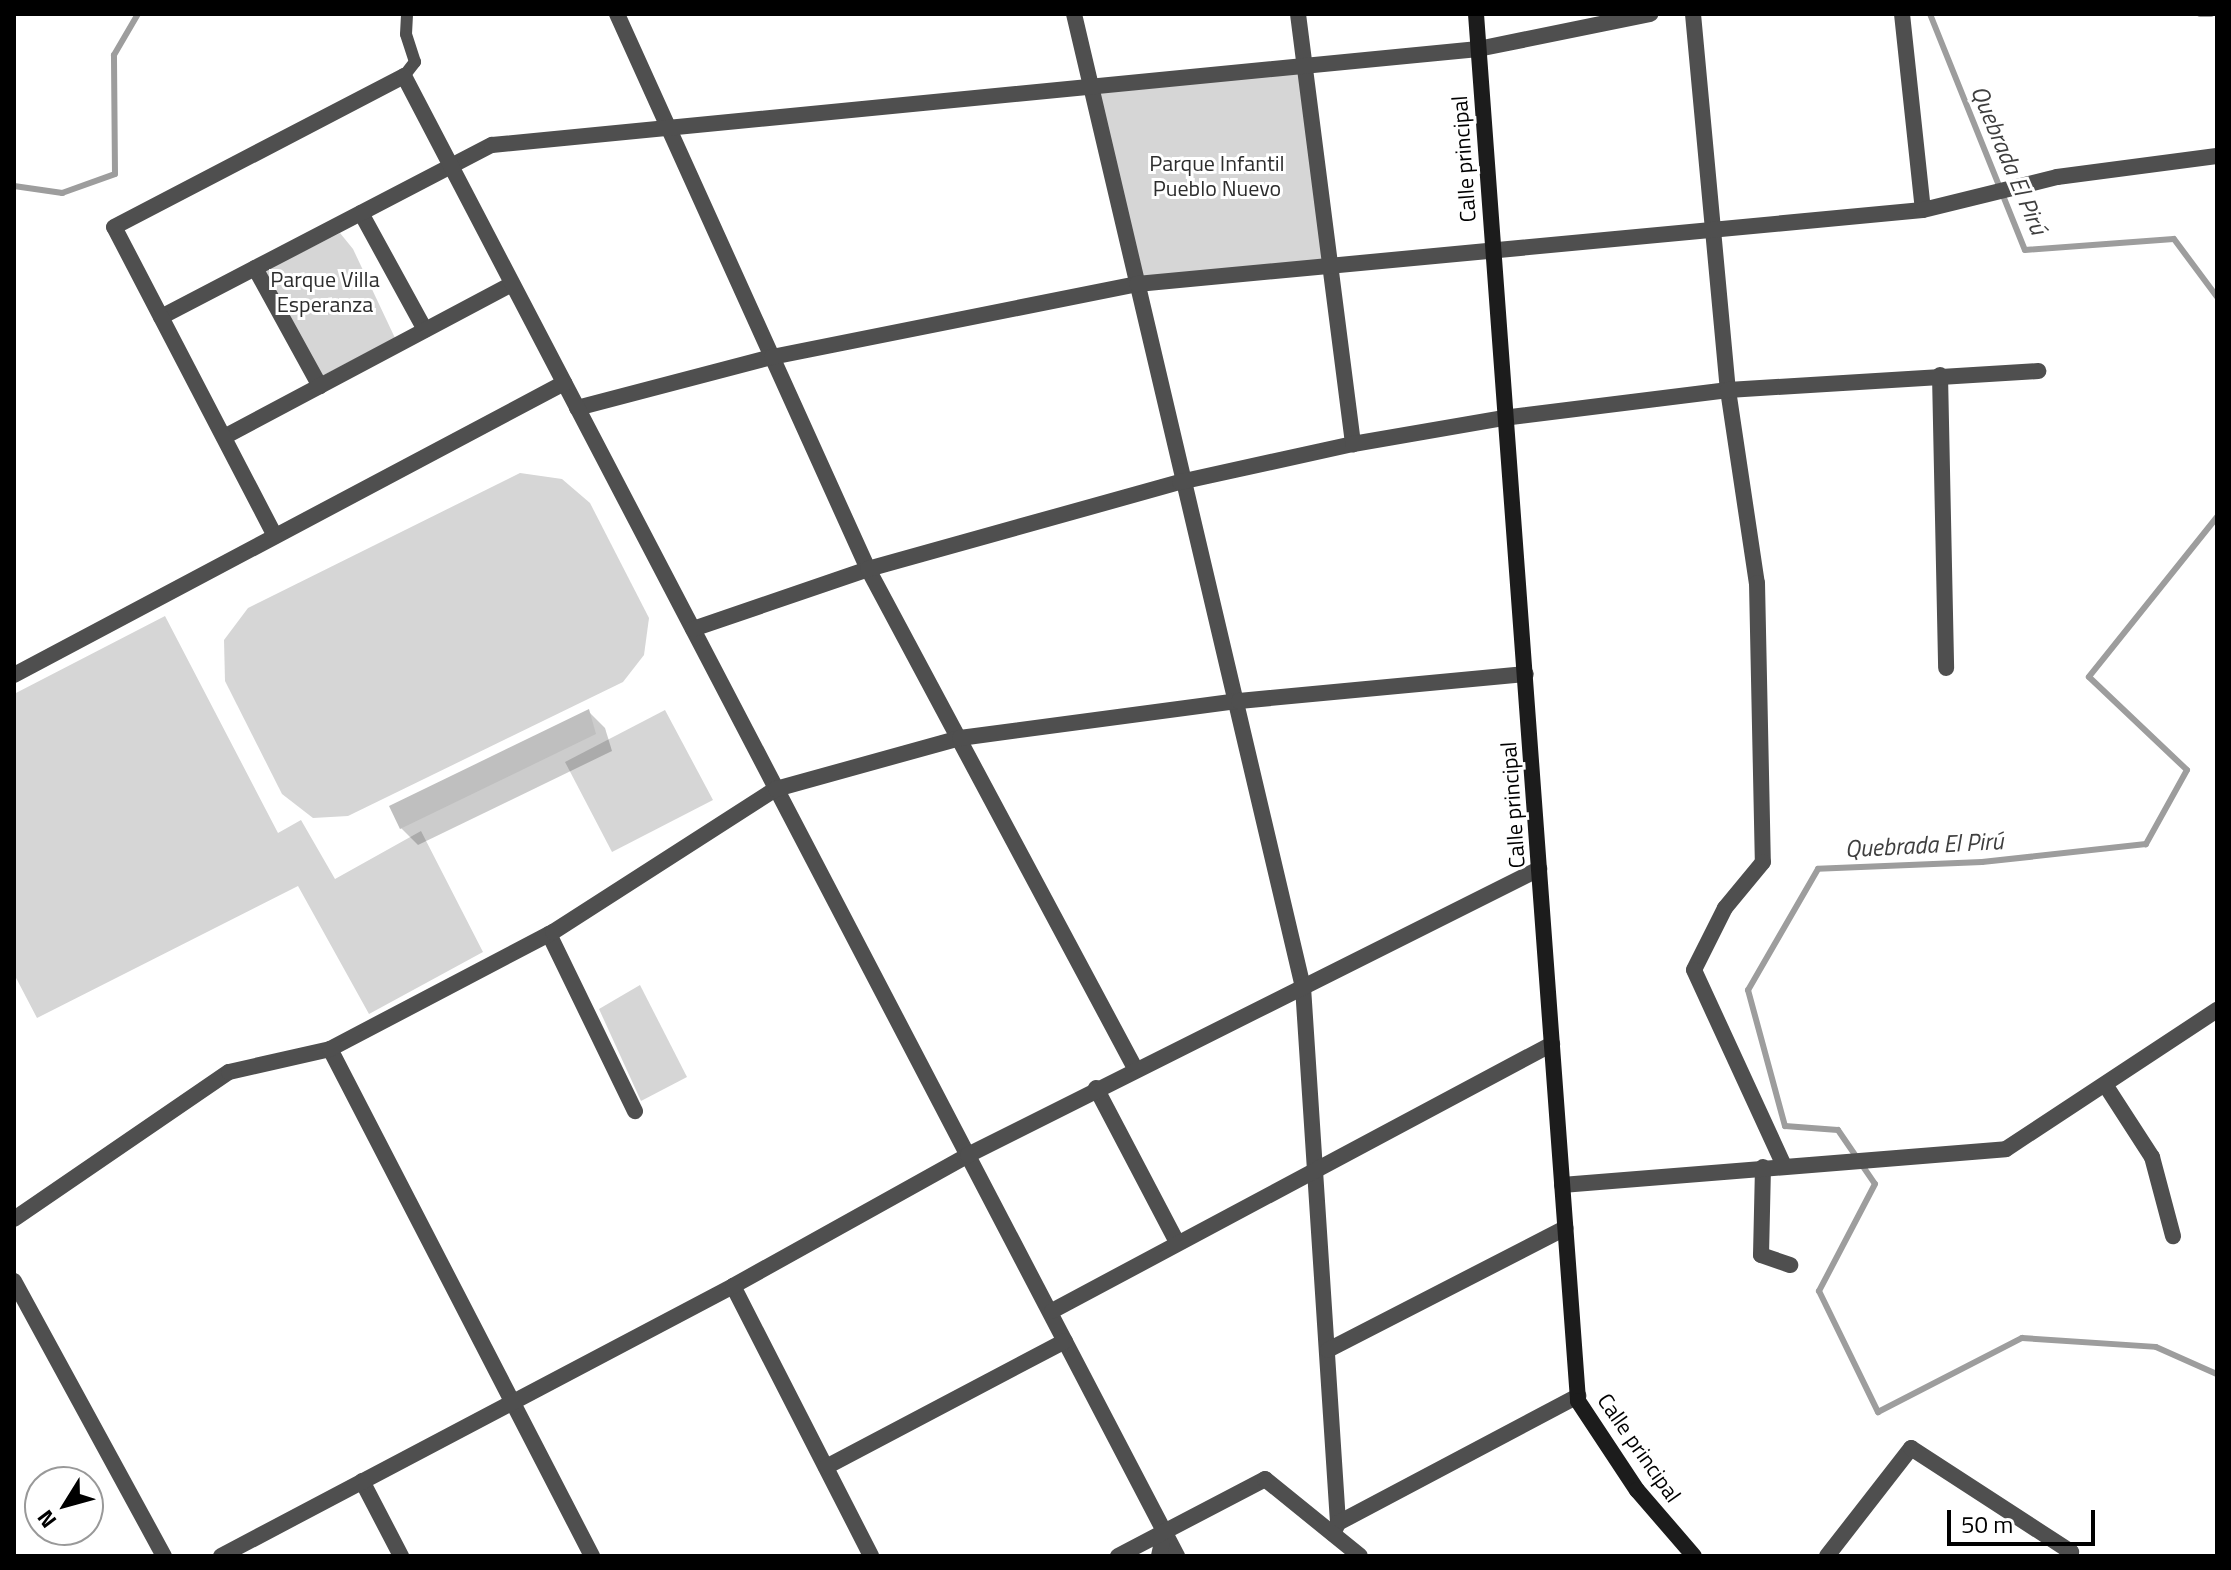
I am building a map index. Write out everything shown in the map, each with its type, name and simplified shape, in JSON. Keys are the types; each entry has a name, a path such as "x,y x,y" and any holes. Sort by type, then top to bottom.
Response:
{"main road":[{"name":"Calle principal","path":"1476,14 1503,418 1526,674 1578,1396 1637,1490 1694,1556"}],"street":[{"path":"275,536 114,227 404,76 415,62 406,34 407,14"},
{"path":"617,14 868,569 1136,1070"},
{"path":"1074,14 1180,482 1239,701 1303,987 1318,1165 1336,1528"},
{"path":"1298,14 1353,444"},
{"path":"161,317 492,145 1092,90 1304,63 1478,49 1650,14"},
{"path":"1693,14 1728,390 1757,583 1763,862 1725,908 1694,970 1784,1166"},
{"path":"1902,14 1923,210"},
{"path":"404,76 1052,1311 1177,1556"},
{"path":"577,408 772,357 1137,284 1923,210 2022,186 2167,159 2217,156"},
{"path":"361,213 425,330"},
{"path":"255,268 320,386"},
{"path":"224,437 512,284"},
{"path":"693,629 868,569 1180,482 1353,444 1503,418 1728,390 2038,371"},
{"path":"1940,375 1946,668"},
{"path":"14,675 564,383"},
{"path":"14,1219 229,1072 330,1049 549,934 776,789 960,738 1239,701 1526,674"},
{"path":"221,1556 733,1286 968,1155 1096,1088 1539,869"},
{"path":"549,934 635,1111"},
{"path":"1562,1185 2006,1149 2106,1086 2217,1010"},
{"path":"1052,1311 1318,1165 1552,1044"},
{"path":"330,1049 592,1556"},
{"path":"2106,1086 2152,1157 2173,1236"},
{"path":"1096,1088 1177,1242"},
{"path":"1763,1167 1761,1255 1790,1265"},
{"path":"1328,1350 1565,1228"},
{"path":"14,1281 164,1556"},
{"path":"733,1286 871,1556"},
{"path":"826,1467 1065,1341"},
{"path":"1336,1528 1578,1396"},
{"path":"1827,1556 1911,1448 2071,1552 2068,1556"},
{"path":"1118,1556 1265,1479 1336,1528 1360,1556"},
{"path":"362,1481 401,1556"},
{"path":"1159,1556 1164,1532"}],"green space":[{"name":"Parque Infantil Pueblo Nuevo","path":"1304,63 1330,267 1137,284 1092,90"},
{"name":"Parque Villa Esperanza","path":"340,233 353,249 395,338 322,376 264,271"},
{"path":"520,473 562,479 590,503 649,618 644,655 623,682 348,816 313,818 282,794 225,681 224,640 248,608"},
{"path":"165,616 278,833 301,820 335,879 421,831 483,952 369,1014 298,886 37,1018 14,974 14,694"},
{"path":"665,710 713,800 612,852 565,762"},
{"path":"640,985 687,1077 641,1101 599,1009"}],"building":[{"path":"589,709 596,734 400,829 389,806"}],"waterway":[{"path":"14,186 62,193 115,174 114,55 138,14"},
{"name":"Quebrada El Pirú","path":"1930,14 2025,250 2174,239 2217,297"},
{"name":"Quebrada El Pirú","path":"2200,14 2211,14"},
{"name":"Quebrada El Pirú","path":"2217,517 2089,677 2187,770 2146,844 1982,862 1818,869 1748,990 1785,1126 1838,1130 1875,1184 1819,1291 1878,1412 2022,1338 2156,1347 2217,1374"}]}
